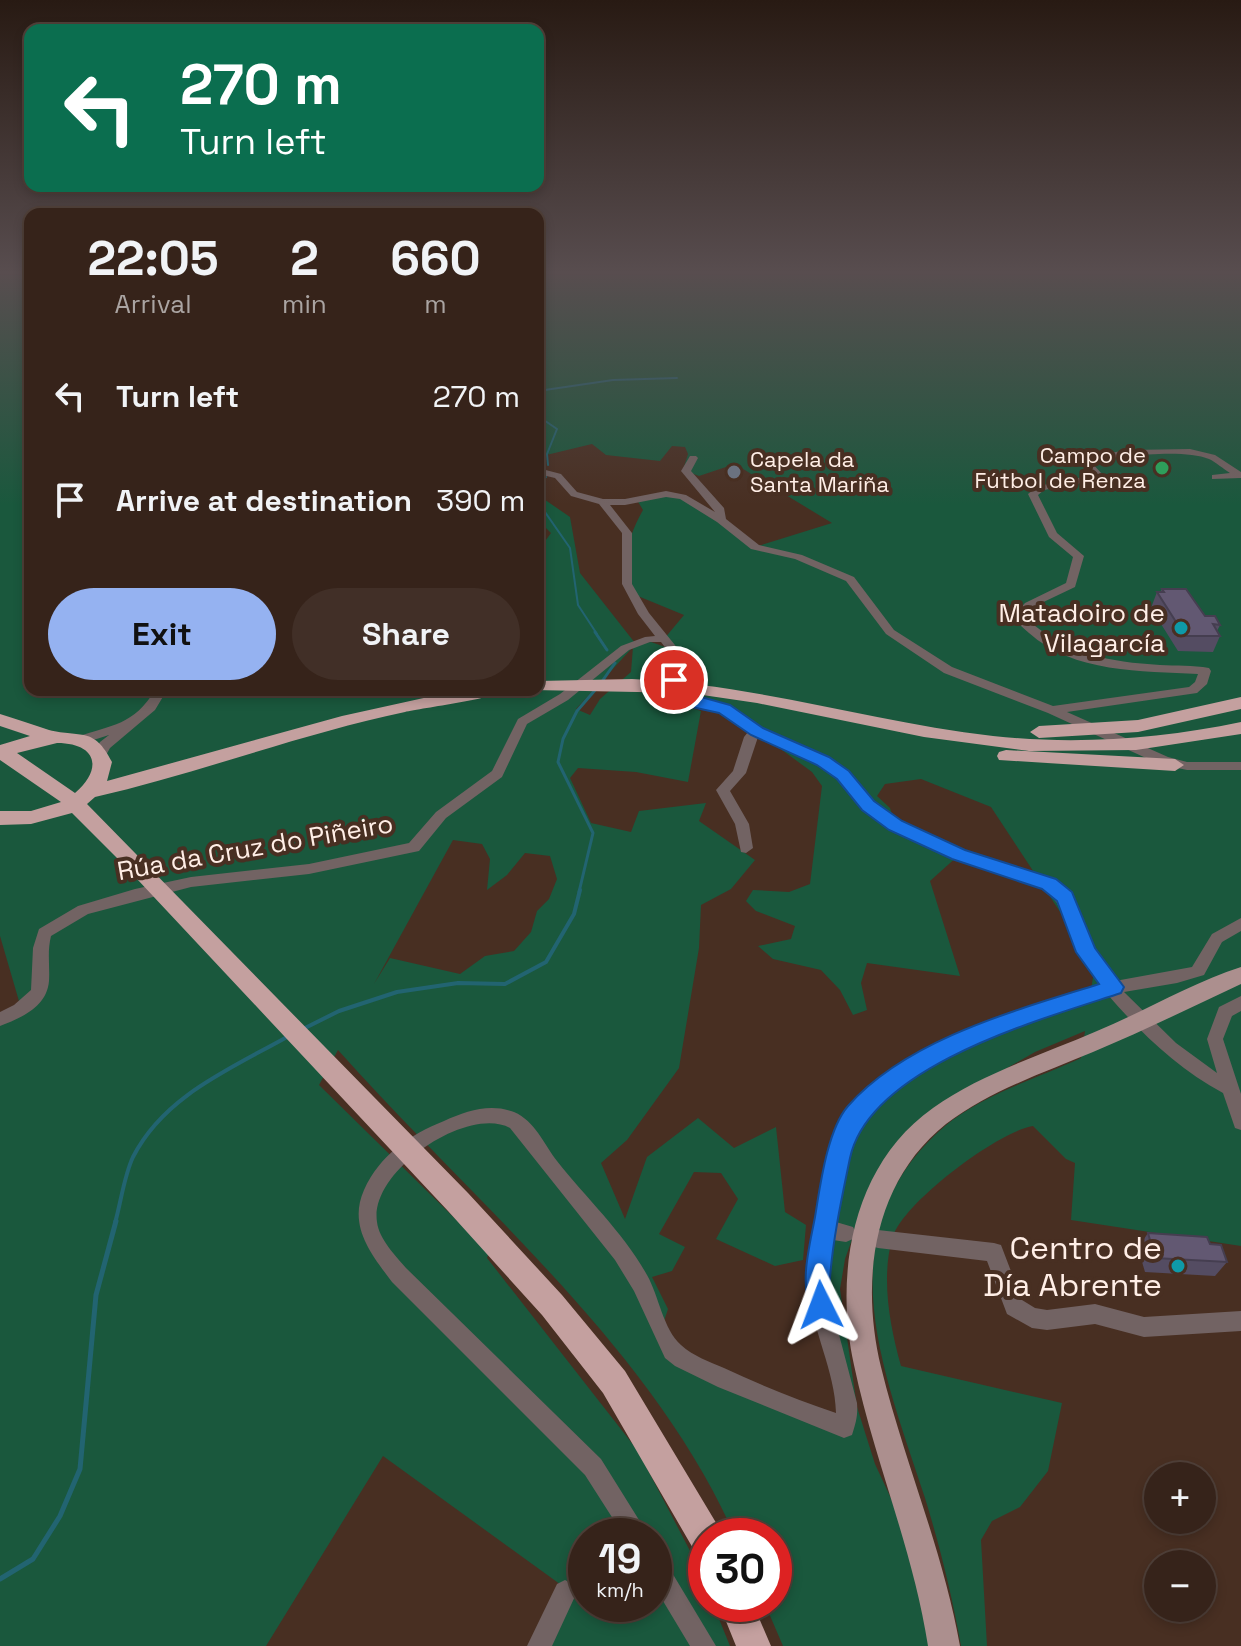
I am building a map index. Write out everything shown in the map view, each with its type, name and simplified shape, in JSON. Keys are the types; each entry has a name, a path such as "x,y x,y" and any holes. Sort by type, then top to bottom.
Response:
{"highway":[{"path":"544,686 637,684 690,688 946,735 1014,743 1132,744 1241,728"},
{"path":"3,820 50,814 88,792 195,767 396,707 461,696"},
{"path":"745,696 789,699 944,726 1048,732 1138,726 1241,703"},
{"path":"745,696 899,735 993,754 1056,761 1175,765"},
{"path":"0,720 54,737 81,740 101,763 131,776 195,767"},
{"path":"0,753 25,743 54,737"},
{"path":"0,753 61,790 458,1202 552,1305 614,1382 694,1518"},
{"path":"88,792 101,763"},
{"path":"744,1622 754,1646"}],"main road":[{"path":"944,1646 938,1603 921,1537 866,1362 859,1278 870,1213 897,1160 915,1137 939,1116 985,1090 1241,975"}],"street":[{"path":"1052,710 1193,690 1201,684 1205,671 1111,664 1068,650 1027,627 1022,613 1029,605 1071,585 1079,556 1053,535 1033,494 1041,488 1100,477 1083,459 1120,453 1197,452 1212,457 1240,475"},
{"path":"693,458 686,471 720,510 721,520"},
{"path":"544,472 558,476 574,494 603,502 625,502 674,494 721,520 755,547 798,557 850,579 890,632 948,670 1052,710 1175,765 1241,766"},
{"path":"1215,477 1240,475"},
{"path":"603,502 627,533 627,584 644,614 677,655 674,680 678,696 724,709 757,732 795,746 843,775 868,805 895,826 959,855 1049,884 1065,897 1086,952 1114,987 1199,1074 1229,1088"},
{"name":"Rúa da Cruz do Piñeiro","path":"0,1019 33,1000 44,983 39,945 44,933 83,910 191,882 309,869 414,847 441,815 497,774 522,722 564,697 625,648 649,639 664,639"},
{"path":"101,763 105,745 140,716 156,696"},
{"path":"81,740 106,733 140,716"},
{"path":"746,848 747,832 743,819 723,790 739,773 750,737 757,732"},
{"path":"626,1518 593,1467 399,1275 382,1254 365,1222 377,1182 393,1162 435,1132 490,1114 512,1119 581,1198 640,1281 673,1352 698,1366 844,1427 847,1403 824,1328 817,1281 839,1153 855,1115 874,1098 944,1050 1008,1021 1114,987 1198,971 1217,938 1241,924"},
{"path":"1241,1003 1225,1012 1215,1039 1241,1122"},
{"path":"826,1230 846,1233"},
{"path":"878,1239 994,1252 1014,1307 1032,1318 1095,1314 1144,1327 1241,1321"},
{"path":"539,1646 565,1592"},
{"path":"672,1594 704,1646"}],"green space":[{"path":"0,352 24,352 24,696 544,696 544,543 551,533 544,526 544,499 570,517 580,573 635,643 651,642 668,648 672,655 667,694 678,704 701,711 688,782 636,772 578,768 570,778 591,823 631,832 639,811 706,803 699,821 755,860 731,889 701,905 699,948 679,1068 627,1140 601,1163 625,1219 647,1157 698,1118 734,1148 776,1127 785,1212 806,1225 803,1260 775,1266 716,1239 738,1199 721,1173 694,1172 659,1234 685,1247 672,1271 652,1277 668,1309 662,1327 673,1352 844,1427 817,1281 839,1153 868,1098 1008,1021 1090,996 1095,965 991,807 921,779 885,784 877,796 890,808 894,820 959,855 930,881 960,976 867,963 861,983 867,1010 853,1015 840,990 821,970 773,959 758,946 791,939 795,926 756,911 746,901 753,890 789,892 810,884 822,786 812,772 782,750 781,741 751,725 733,708 689,693 687,685 674,680 677,655 664,639 684,615 633,594 626,562 633,530 643,510 637,500 666,494 683,497 755,547 832,523 735,464 699,476 683,470 688,454 685,447 672,446 660,461 606,455 592,444 544,456 544,352 1241,352 1241,1246 1071,1220 1075,1163 1066,1159 1033,1126 997,1141 975,1155 931,1189 899,1224 892,1239 887,1287 890,1319 901,1366 1062,1403 1048,1471 1020,1507 992,1521 981,1540 987,1646 961,1646 936,1535 881,1352 874,1304 874,1257 884,1211 907,1167 945,1126 993,1096 1081,1058 1085,1031 1035,1052 953,1099 860,1217 845,1259 840,1289 857,1407 875,1464 909,1537 929,1646 783,1646 773,1622 792,1622 792,1518 726,1518 699,1467 657,1401 608,1339 556,1279 338,1050 319,1085 489,1252 487,1258 638,1451 688,1547 688,1622 720,1622 730,1646 550,1646 568,1609 568,1622 672,1622 672,1518 568,1518 568,1590 383,1456 266,1646 0,1646 0,1019 21,1008 0,936","holes":["633,647 631,672 600,699 590,715 576,709","453,840 482,844 490,859 487,890 507,875 525,853 550,856 557,879 549,899 537,911 531,932 514,951 485,956 460,974 390,958 374,984"]}],"building":[{"path":"1162,589 1186,589 1205,616 1215,616 1220,625 1213,624 1220,636 1185,636 1157,592 1164,592"},
{"path":"1148,1233 1207,1237 1210,1244 1221,1245 1227,1262 1155,1258"}],"waterway":[{"path":"544,390 613,380 677,378"},
{"path":"544,420 557,429 547,454 548,465"},
{"path":"544,511 570,548 578,605 597,634"},
{"path":"595,632 607,650"},
{"path":"603,680 615,663"},
{"path":"579,892 593,833 558,762 563,739 577,711 596,689"},
{"path":"305,1028 339,1011 397,992 458,983 505,984 546,962 574,914 580,890"},
{"path":"115,1223 133,1157 162,1117 200,1086 287,1037"},
{"path":"0,1579 33,1559 60,1516 80,1469 96,1295 116,1221"}],"place":[{"name":"Campo de Fútbol de Renza","path":"1162,468"},
{"name":"Capela da Santa Mariña","path":"734,472"},
{"name":"Matadoiro de Vilagarcía","path":"1181,628"},
{"name":"Centro de Día Abrente","path":"1178,1266"}],"route":[{"path":"674,680 675,694 684,700 724,709 757,732 795,746 823,761 843,775 868,805 895,826 959,855 1049,884 1065,897 1086,952 1114,987 1008,1021 944,1050 893,1081 855,1115 839,1153 830,1199 817,1281 821,1305"}]}
